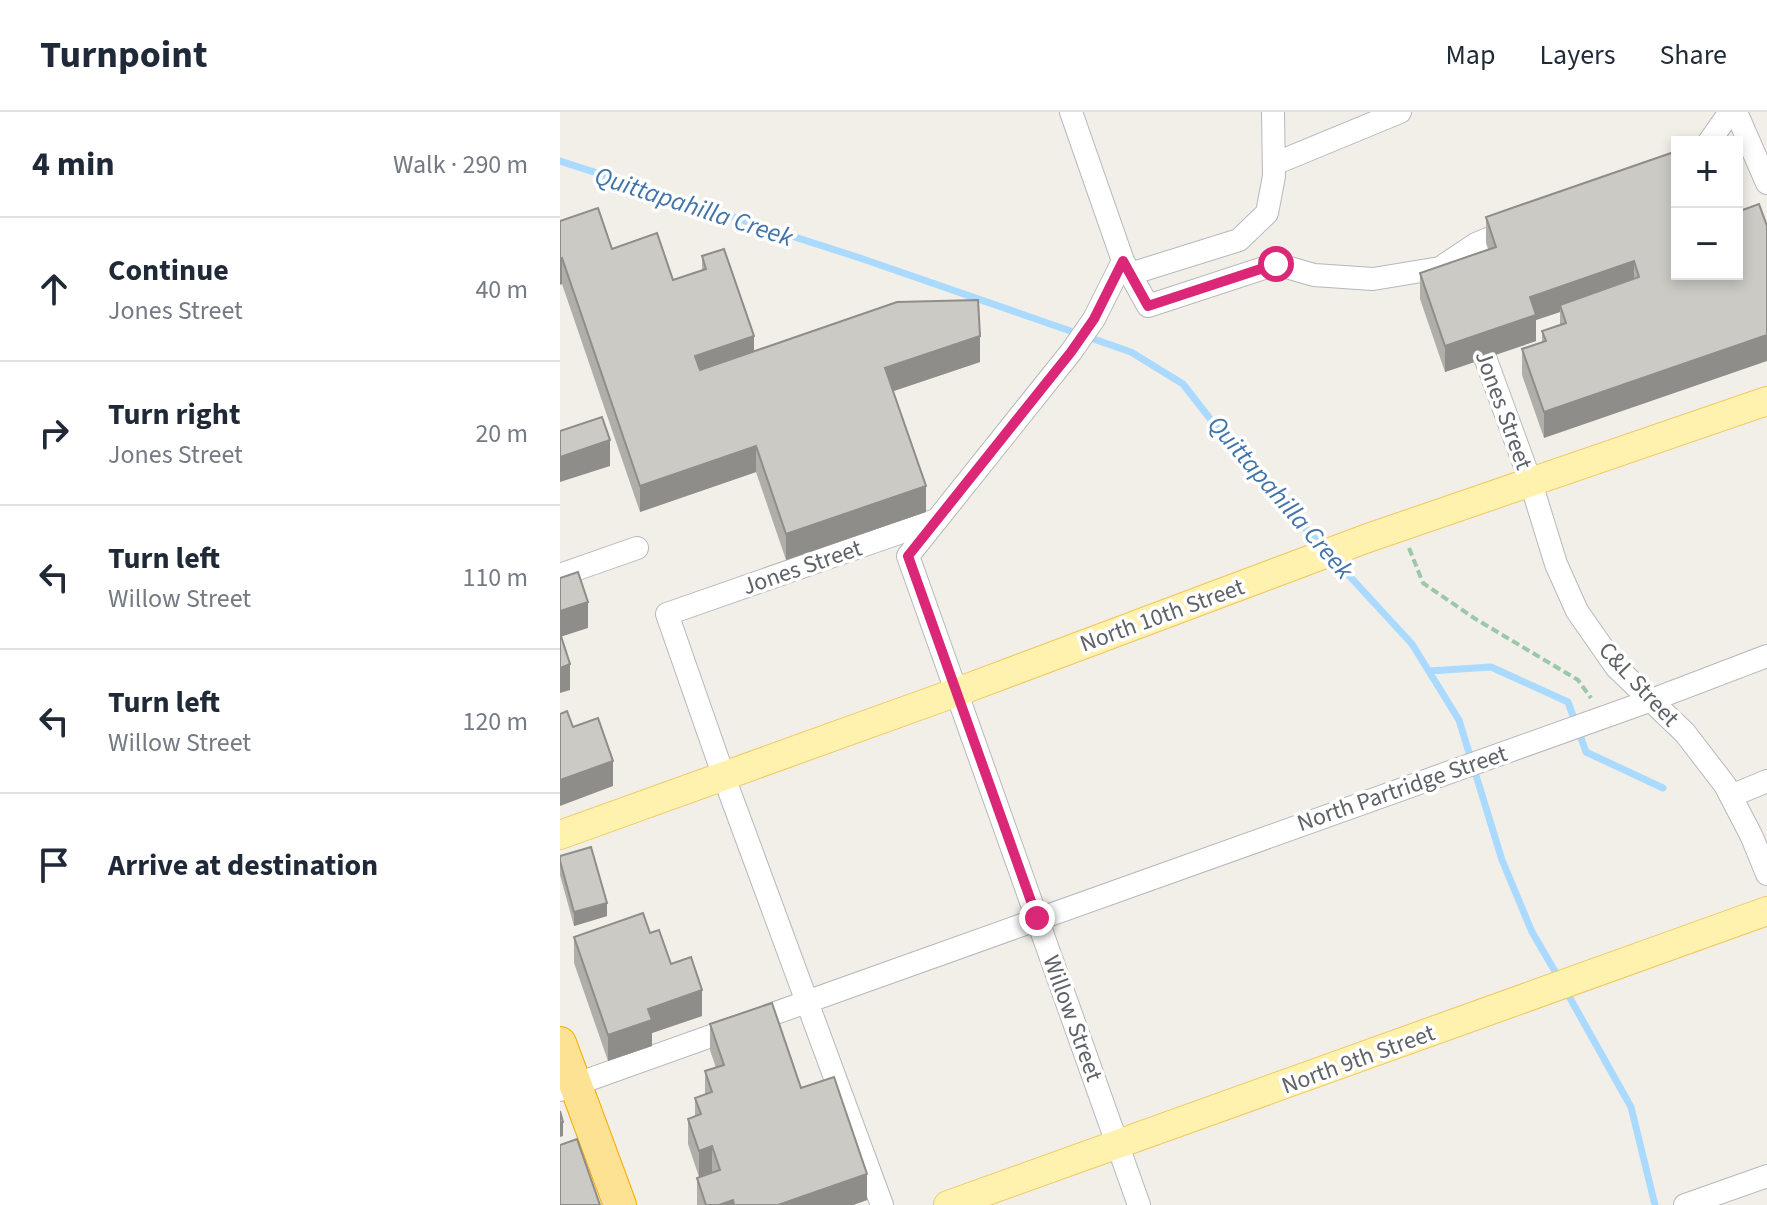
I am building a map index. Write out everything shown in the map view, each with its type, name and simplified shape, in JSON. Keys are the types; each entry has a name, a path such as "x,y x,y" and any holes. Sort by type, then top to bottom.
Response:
{"highway":[{"path":"560,1043 567,1087 620,1205"}],"main road":[{"name":"North 10th Street","path":"560,835 957,692 1365,539 1767,401"},
{"name":"North 9th Street","path":"948,1205 1767,911"}],"street":[{"path":"1071,112 1126,268 1148,306 1276,264 1314,275 1373,279 1440,268 1476,244 1532,221"},
{"path":"1126,268 1239,240 1267,213 1274,164 1273,112"},
{"path":"1274,164 1400,112"},
{"path":"1713,136 1730,112"},
{"path":"1736,112 1767,183"},
{"name":"Willow Street","path":"1126,268 1071,352 908,556 1139,1205"},
{"name":"Jones Street","path":"1440,268 1470,316 1531,483"},
{"name":"C&L Street","path":"1531,483 1556,564 1577,611 1616,667 1685,733 1731,796 1767,874"},
{"name":"Jones Street","path":"724,777 667,614 938,520"},
{"path":"560,575 637,548"},
{"name":"North Partridge Street","path":"567,1087 1649,701 1767,656"},
{"path":"724,777 882,1205"},
{"path":"1731,796 1767,781"},
{"path":"1685,1205 1767,1176"}],"path":[{"path":"1400,527 1423,583 1474,618 1578,680 1605,716"}],"building":[{"path":"1671,153 1671,280 1743,280 1743,210 1759,204 1767,226 1767,335 1544,412 1522,349 1546,341 1542,331 1566,323 1560,305 1639,277 1634,261 1530,297 1536,315 1445,346 1420,273 1496,247 1486,217"},
{"path":"598,208 612,249 657,233 673,280 706,269 702,256 724,249 754,336 695,356 700,370 897,302 978,300 980,336 885,368 926,486 786,534 756,446 640,486 560,259 560,221"},
{"path":"602,417 610,440 560,457 560,431"},
{"path":"578,572 588,602 560,611 560,578"},
{"path":"560,633 570,664 560,668"},
{"path":"567,711 573,727 598,718 613,761 560,780 560,714"},
{"path":"591,847 607,903 574,912 560,856"},
{"path":"643,913 650,933 659,930 671,964 691,957 702,990 648,1009 652,1020 608,1035 574,937"},
{"path":"772,1003 801,1088 834,1077 867,1174 778,1205 734,1205 733,1200 706,1205 697,1178 720,1170 712,1146 699,1151 688,1119 701,1114 695,1098 712,1092 705,1071 724,1065 710,1024"},
{"path":"577,1139 600,1205 560,1205 560,1145"}],"waterway":[{"name":"Quittapahilla Creek","path":"560,161 860,258 1131,352 1183,384 1247,466 1324,548"},
{"name":"Quittapahilla Creek","path":"1332,557 1412,644 1459,720 1502,860 1532,932 1560,980"},
{"path":"1429,671 1491,667 1568,702 1586,752 1663,788"},
{"name":"Quittapahilla Creek","path":"1566,991 1631,1107 1655,1205"}],"route":[{"path":"1037,918 908,556 1071,352 1094,319 1123,261 1148,306 1276,264"}]}
